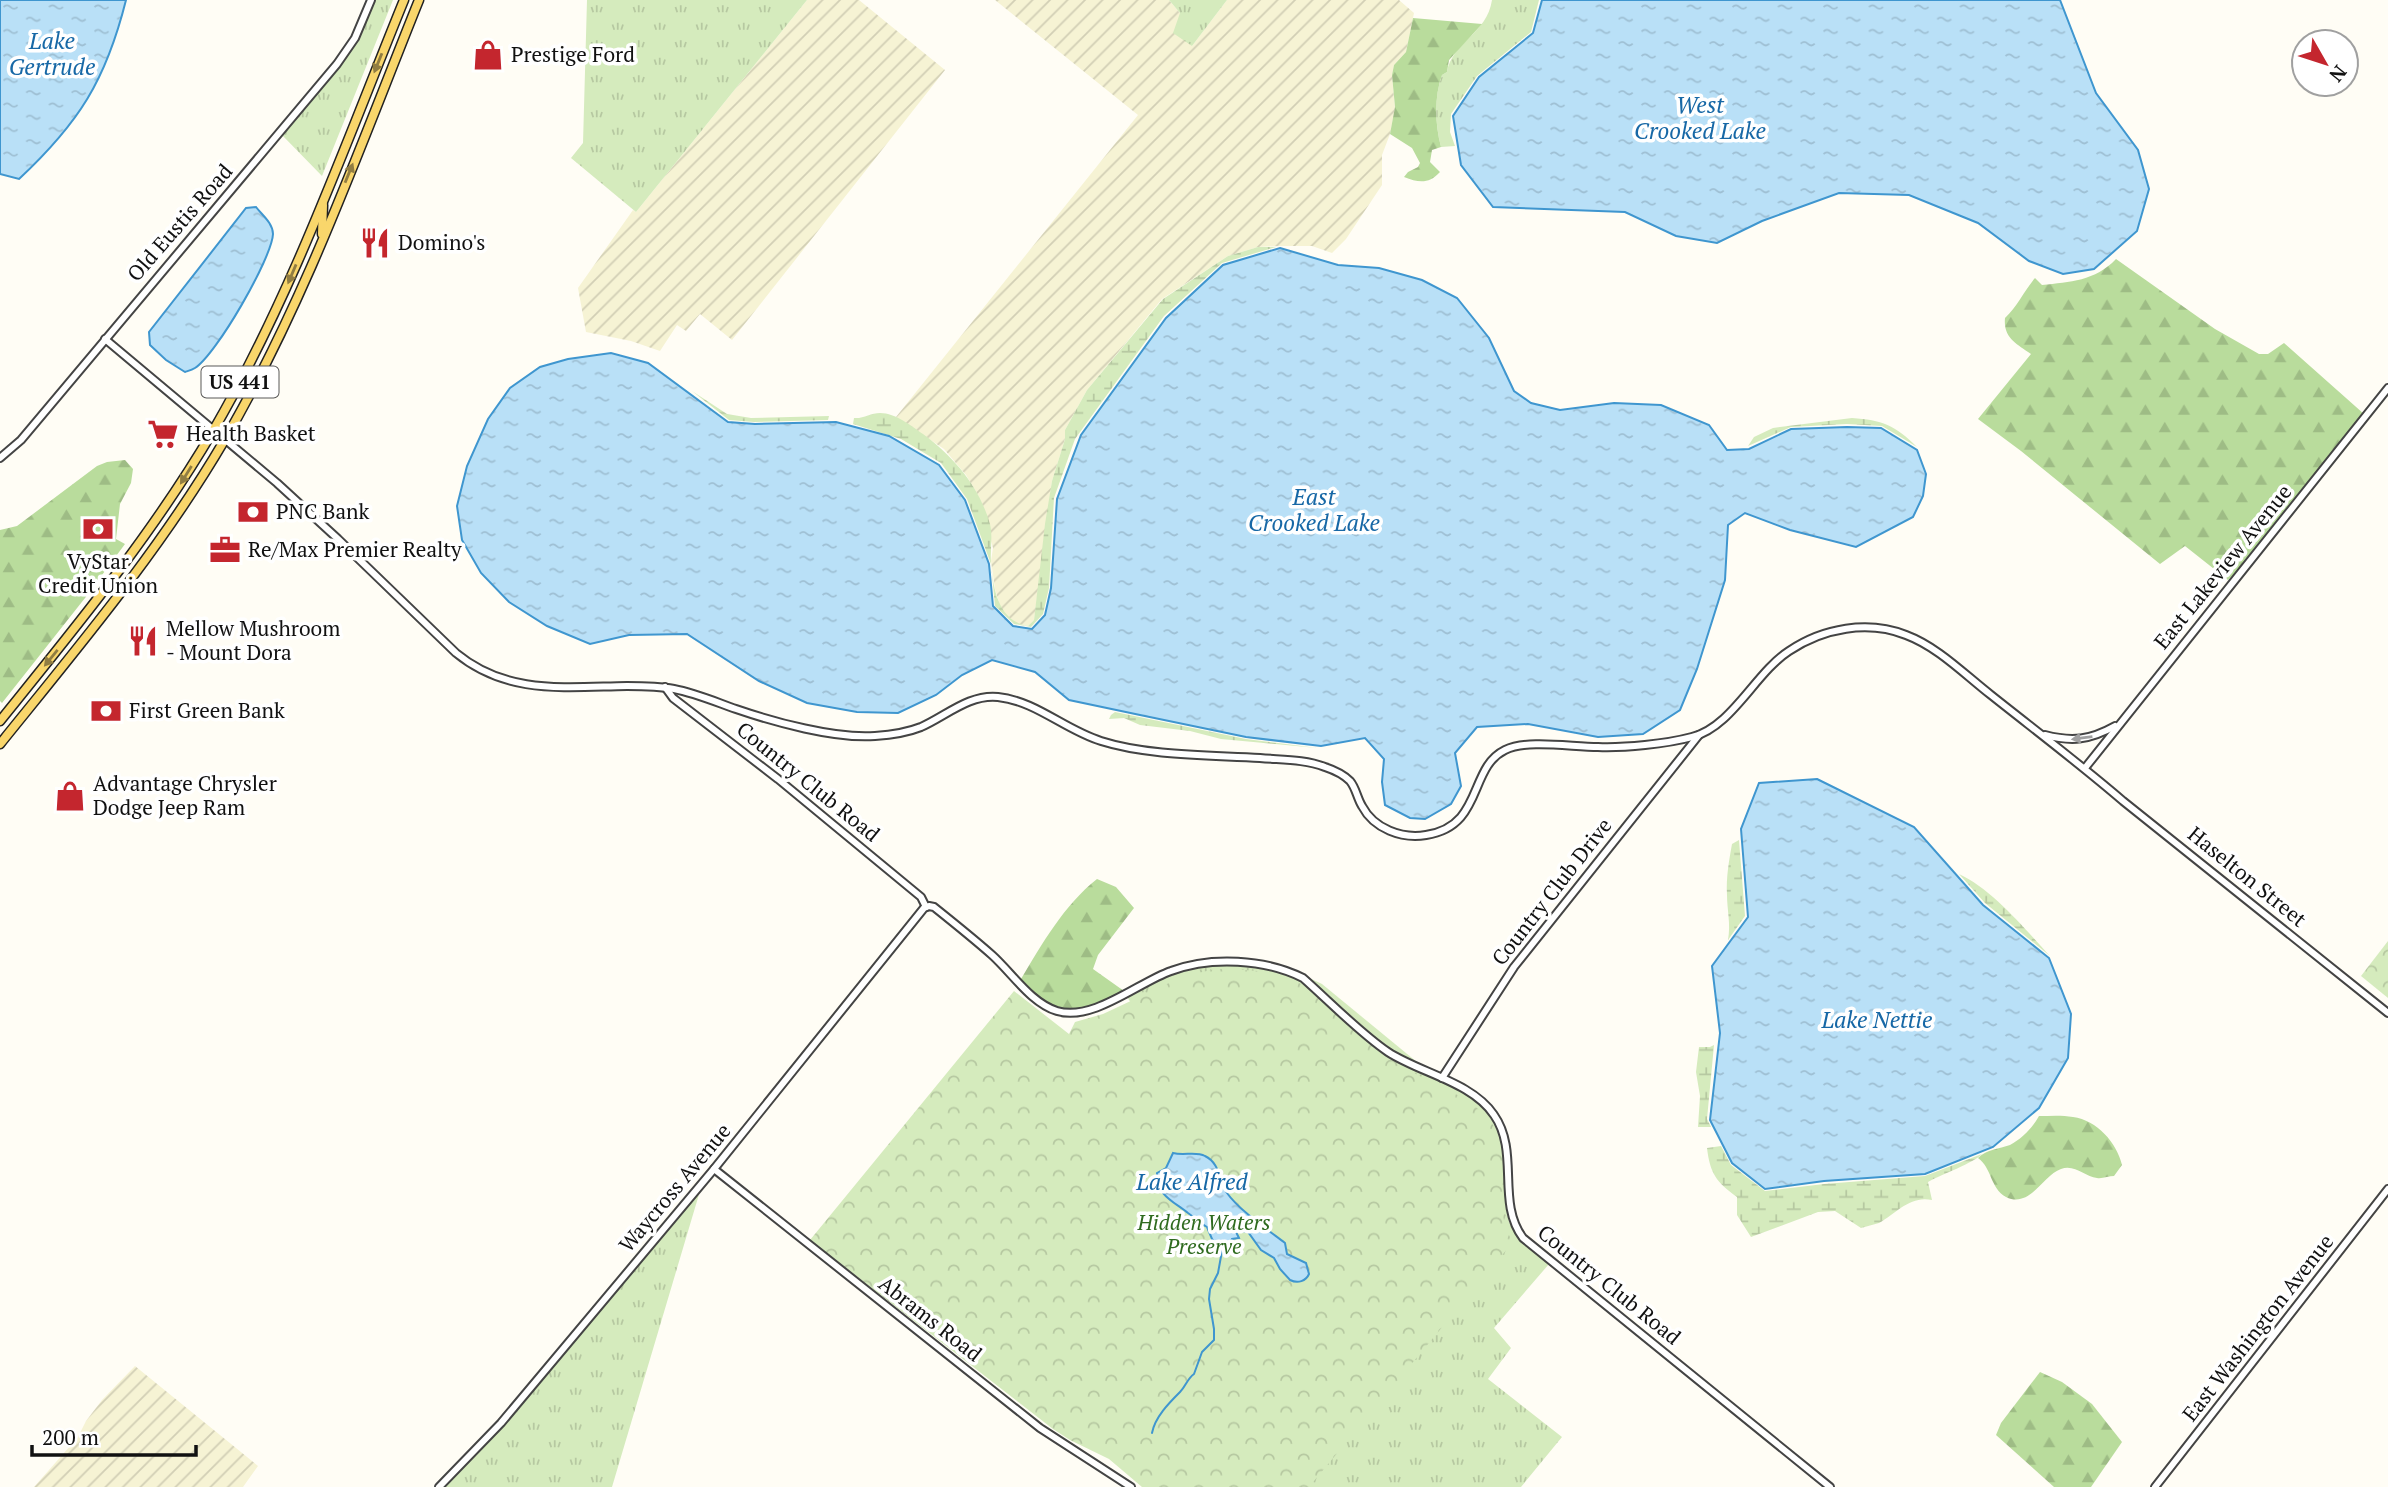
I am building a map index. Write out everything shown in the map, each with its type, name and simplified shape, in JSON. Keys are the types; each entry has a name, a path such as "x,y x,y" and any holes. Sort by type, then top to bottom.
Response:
{"main road":[{"name":"US 441","path":"0,722 134,552 214,430 266,332 404,0"},
{"name":"US 441","path":"0,744 144,562 195,489 225,439 265,365 312,263 419,0"},
{"path":"323,199 323,237"},
{"path":"312,226 312,263"},
{"path":"10,731 20,696"}],"street":[{"name":"Old Eustis Road","path":"0,458 21,440 337,64 355,38 370,0"},
{"path":"105,340 225,439 338,539 456,653 481,671 508,681 539,686 665,687 784,722 866,737 903,733 918,728 977,698 1005,698 1027,705 1083,735 1120,746 1299,760 1320,764 1349,780 1365,812 1382,827 1394,833 1415,836 1440,832 1461,817 1475,796 1488,764 1503,751 1515,746 1529,744 1606,748 1699,735"},
{"name":"East Lakeview Avenue","path":"2085,768 2388,388"},
{"name":"Haselton Street","path":"1699,735 1724,718 1766,670 1795,647 1830,632 1875,628 1904,634 1931,648 2085,768 2388,1013"},
{"name":"Country Club Road","path":"665,687 673,698 778,779 928,906 990,953 1041,1002 1055,1010 1070,1013 1099,1006 1171,971 1188,966 1228,962 1269,966 1303,978 1387,1051 1442,1078 1484,1104 1500,1124 1505,1137 1510,1214 1515,1228 1523,1238 1830,1487"},
{"path":"2041,734 2066,740 2084,739 2099,735 2119,723"},
{"name":"Country Club Drive","path":"1442,1078 1514,967 1699,735"},
{"name":"Waycross Avenue","path":"439,1487 501,1423 714,1169 928,906"},
{"name":"Abrams Road","path":"714,1169 1040,1429 1131,1487"},
{"name":"East Washington Avenue","path":"2155,1487 2388,1189"}],"shaded area":[{"path":"807,0 859,0 945,70 732,340 700,314 686,331 677,325 660,351 631,341 586,332 578,288 633,210 636,212"},
{"path":"995,0 1169,0 1180,13 1192,46 1227,0 1399,0 1414,13 1406,52 1394,65 1392,75 1395,108 1390,134 1382,155 1382,185 1346,239 1332,253 1312,246 1280,246 1258,247 1228,256 1162,299 1087,390 1065,430 1065,439 1052,481 1034,620 1028,626 1018,624 1001,609 991,561 993,548 978,495 966,475 944,449 896,417 1138,115"},
{"path":"135,1366 258,1466 243,1487 34,1487 78,1437 102,1400"}],"green space":[{"path":"376,0 393,0 322,176 282,135 350,51"},
{"path":"587,0 807,0 636,212 571,158 583,143"},
{"path":"1169,0 1227,0 1192,46 1173,33 1180,13"},
{"path":"1492,0 1539,0 1531,32 1477,76 1451,114 1450,132 1455,146 1441,147 1436,111 1442,75 1447,72 1455,53 1484,21"},
{"path":"1413,18 1482,24 1449,60 1447,72 1442,75 1436,111 1441,147 1432,150 1430,162 1440,172 1432,179 1424,181 1404,177 1420,163 1412,148 1390,134 1395,107 1392,75 1394,65 1406,52"},
{"path":"1258,247 1276,247 1222,263 1164,316 1075,439 1054,498 1049,588 1043,614 1031,627 1014,624 995,606 991,564 967,499 941,463 901,439 853,424 854,418 880,413 897,418 934,443 964,473 979,497 990,524 992,572 999,602 1010,618 1028,626 1034,620 1052,481 1065,439 1065,430 1087,390 1163,299 1228,256"},
{"path":"2116,259 2215,329 2259,354 2268,354 2284,343 2364,414 2239,570 2228,580 2185,546 2160,564 1978,419 2031,354 2009,336 2005,318 2035,278 2042,285 2082,279 2100,272"},
{"path":"692,391 727,414 751,418 829,416 828,420 729,420"},
{"path":"1852,418 1887,425 1902,433 1917,447 1882,426 1847,424 1791,427 1748,446 1754,437 1773,428"},
{"path":"125,460 133,469 131,483 120,504 116,539 125,544 2,703 0,530 17,526 97,466"},
{"path":"1115,712 1246,739 1317,748 1221,739 1190,731 1140,725 1124,718 1109,719"},
{"path":"1739,840 1745,916 1728,940 1728,869 1732,844"},
{"path":"1959,874 1984,889 2050,956 1985,903"},
{"path":"1097,879 1116,887 1134,908 1098,955 1093,969 1124,991 1107,1000 1078,1009 1050,1005 1021,979 1064,913"},
{"path":"2388,941 2388,998 2361,976"},
{"path":"1207,966 1255,967 1301,980 1386,1054 1463,1092 1487,1110 1502,1137 1509,1222 1520,1240 1549,1264 1494,1328 1511,1348 1488,1379 1562,1437 1521,1487 1303,1487 1136,1010 1127,997 1172,974"},
{"name":"Hidden Waters Preserve","path":"1216,969 1269,973 1289,978 1305,987 1382,1053 1478,1109 1495,1128 1500,1141 1503,1213 1513,1242 1309,1487 1142,1487 1109,1459 1053,1429 810,1240 1014,991 1069,1034 1075,1022 1103,1014 1184,976"},
{"path":"1305,976 1322,984 1423,1067 1389,1049"},
{"path":"1714,1045 1707,1119 1711,1127 1698,1127 1700,1096 1696,1072 1699,1047"},
{"path":"2039,1116 2069,1116 2090,1123 2111,1141 2122,1165 2114,1176 2101,1178 2071,1168 2061,1169 2022,1199 2006,1197 1997,1189 1983,1162 1978,1158 1989,1151 2010,1145 2027,1132"},
{"path":"1721,1146 1731,1165 1765,1191 1925,1176 1982,1154 1928,1182 1932,1200 1910,1202 1879,1223 1861,1228 1835,1211 1818,1212 1751,1237 1737,1215 1737,1197 1719,1181 1710,1164 1707,1148"},
{"path":"700,1191 612,1487 444,1487 503,1425"},
{"path":"2040,1372 2062,1382 2092,1404 2122,1442 2091,1487 2054,1487 1996,1435 2001,1423"}],"water":[{"name":"Lake Gertrude","path":"0,0 126,0 109,54 88,98 58,139 19,179 0,174"},
{"name":"West Crooked Lake","path":"1542,0 2060,0 2096,93 2138,150 2149,189 2137,231 2094,269 2063,274 2029,261 1978,223 1909,195 1839,193 1762,221 1717,243 1676,236 1625,212 1493,207 1461,165 1453,116 1479,77 1533,33"},
{"path":"256,207 273,230 263,263 216,345 195,368 185,372 166,360 150,345 149,332 246,208"},
{"name":"East Crooked Lake","path":"1280,248 1338,265 1379,268 1422,280 1457,298 1489,338 1514,391 1531,403 1560,410 1614,403 1661,405 1709,425 1727,450 1749,449 1791,429 1881,428 1917,450 1926,474 1923,496 1913,517 1856,547 1790,530 1745,513 1728,525 1725,580 1697,669 1680,710 1643,734 1598,737 1528,724 1477,727 1455,753 1461,786 1451,804 1425,819 1410,818 1385,805 1382,782 1384,759 1365,738 1321,746 1246,737 1140,715 1069,700 1035,672 992,660 962,675 936,695 898,713 857,712 807,703 759,681 687,634 629,635 590,644 547,626 509,602 481,573 462,540 457,506 467,466 488,419 510,388 540,367 568,359 611,353 648,363 728,422 836,422 889,436 939,465 965,500 989,564 993,606 1013,626 1032,629 1045,615 1051,588 1057,499 1081,435 1166,318 1223,265"},
{"name":"Lake Nettie","path":"1817,779 1914,827 1983,905 2049,958 2071,1014 2068,1058 2039,1108 1993,1147 1925,1174 1824,1181 1765,1189 1732,1163 1710,1120 1720,1033 1712,966 1748,917 1741,829 1759,783"},
{"name":"Lake Alfred","path":"1173,1153 1198,1154 1210,1159 1232,1199 1254,1220 1285,1243 1287,1254 1306,1263 1309,1274 1306,1278 1299,1282 1290,1280 1274,1258 1261,1250 1248,1232 1235,1230 1239,1238 1232,1239 1222,1251 1212,1239 1207,1227 1171,1201 1159,1187 1157,1173 1166,1168"}],"waterway":[{"path":"1152,1433 1159,1416 1194,1374 1202,1352 1214,1340 1209,1299 1222,1251"}],"place":[{"name":"Prestige Ford","path":"488,55"},
{"name":"Domino's","path":"375,243"},
{"name":"Health Basket","path":"163,434"},
{"name":"PNC Bank","path":"253,512"},
{"name":"VyStar Credit Union","path":"98,529"},
{"name":"Re/Max Premier Realty","path":"225,550"},
{"name":"Mellow Mushroom - Mount Dora","path":"143,641"},
{"name":"First Green Bank","path":"106,711"},
{"name":"Advantage Chrysler Dodge Jeep Ram","path":"70,796"}]}
